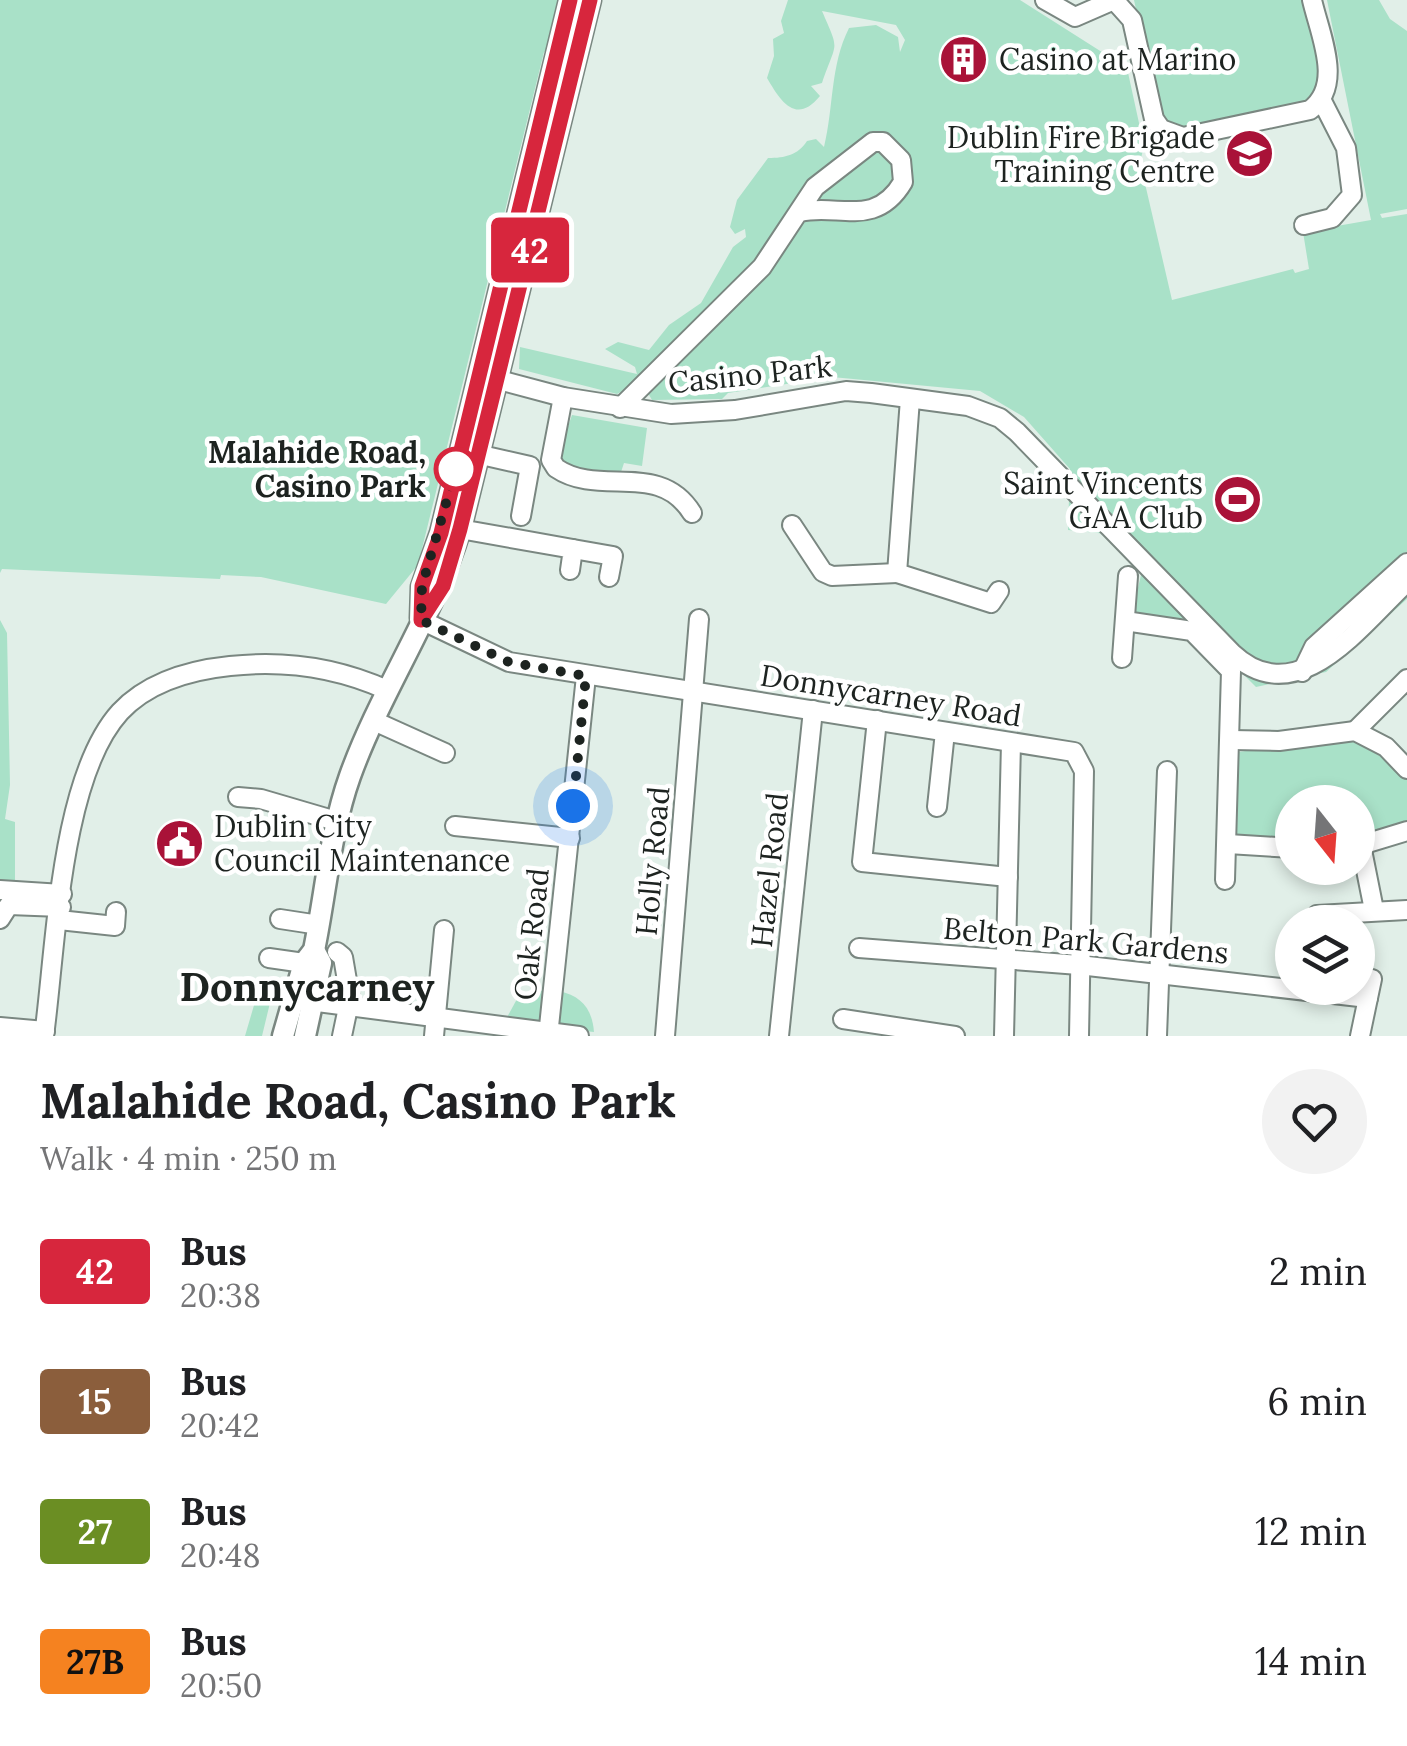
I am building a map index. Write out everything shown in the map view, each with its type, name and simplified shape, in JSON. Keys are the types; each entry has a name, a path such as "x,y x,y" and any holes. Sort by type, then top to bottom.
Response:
{"main road":[{"path":"421,620 422,586 488,377 526,226 562,74 570,0"},
{"path":"562,74 590,0"},
{"path":"283,1036 321,963 309,956 319,925 336,820 388,690 421,620 443,586 478,454 488,377"},
{"path":"304,1001 306,1036"}],"street":[{"path":"1045,0 1075,17 1114,0 1132,20 1154,119 1171,135 1310,110 1322,101 1330,83 1312,0"},
{"path":"1304,225 1332,218 1352,195 1346,148 1322,101"},
{"path":"620,408 762,267 815,187 863,147 884,142 901,160 904,182 897,193 877,206 850,213 800,212"},
{"name":"Casino Park","path":"488,377 620,408 707,414 846,391 968,406 1000,418 1248,668 1278,676 1302,672"},
{"path":"564,397 550,460 556,468 608,484 629,479 654,484 674,493 692,513"},
{"path":"897,573 910,399"},
{"path":"478,454 530,466 521,516"},
{"path":"792,526 823,572 832,576 897,573 991,602 999,590"},
{"path":"460,529 614,556 608,576"},
{"path":"570,570 573,549"},
{"path":"1302,672 1314,647 1407,563"},
{"path":"1122,658 1128,576"},
{"path":"1302,672 1322,660 1407,582"},
{"name":"Donnycarney Road","path":"421,620 509,662 1066,749 1079,756 1084,771 1079,965"},
{"path":"694,691 699,620"},
{"path":"1125,621 1192,631 1231,672 1225,880"},
{"path":"0,1027 44,1034 75,816 92,756 120,712 136,697 195,671 274,663 308,666 388,690"},
{"name":"Oak Road","path":"548,1034 586,676"},
{"path":"1354,731 1407,679"},
{"name":"Holly Road","path":"665,1036 682,747 694,691"},
{"name":"Hazel Road","path":"779,1036 813,710"},
{"path":"877,720 862,862 1008,877"},
{"path":"374,721 422,751 445,752"},
{"path":"1232,740 1279,741 1354,731 1386,747 1407,769"},
{"path":"937,807 944,732"},
{"path":"1004,1036 1011,743"},
{"path":"1157,1036 1167,770"},
{"path":"238,797 336,820"},
{"name":"Oak Road","path":"455,826 570,838"},
{"path":"1375,840 1407,831"},
{"path":"1228,844 1275,847"},
{"path":"0,890 115,926 116,912"},
{"path":"0,919 9,906 61,907"},
{"path":"1375,910 1407,910"},
{"path":"280,919 319,925"},
{"path":"435,1027 444,930"},
{"name":"Belton Park Gardens","path":"859,948 1079,965 1275,987"},
{"path":"336,952 344,957 347,972 349,1008 342,1036"},
{"path":"269,958 309,956"},
{"path":"1078,1036 1079,965"},
{"path":"304,1001 435,1027 579,1036"},
{"path":"1360,1036 1367,1005"},
{"path":"842,1019 956,1036"}],"green space":[{"path":"0,0 560,0 418,565 386,604 261,577 221,575 220,579 2,569 0,573"},
{"path":"788,0 1020,0 1127,68 1144,146 1140,162 1172,300 1293,269 1295,273 1309,269 1303,232 1371,220 1327,0 1379,0 1390,19 1407,31 1407,209 1380,214 1382,218 1407,214 1407,599 1326,672 1256,687 1192,623 1136,615 1133,609 1141,575 1146,577 1107,534 1068,530 1070,469 1024,417 980,391 832,377 728,393 722,399 652,400 641,381 617,394 519,369 520,347 637,374 635,367 605,349 618,342 649,350 669,325 701,303 733,247 746,237 745,229 735,234 730,227 737,200 768,158 791,155 807,141 816,139 824,147 835,72 849,28 876,25 898,37 900,52 905,40 896,25 822,11 834,46 822,83 811,86 820,96 804,109 790,107 767,78 774,56 773,39 784,33 781,21"},
{"path":"1134,0 1307,0 1323,79 1305,105 1186,129 1165,122 1158,113"},
{"path":"572,415 647,428 642,466 624,463 621,472 598,474 564,466 558,456"},
{"path":"0,620 7,633 10,785 5,819 15,822 15,880 50,887 0,897"},
{"path":"1344,738 1363,744 1407,779 1407,825 1375,834 1375,785 1275,785 1275,841 1237,836 1238,752"},
{"path":"276,978 262,1036 245,1036 257,995 253,985 240,981"},
{"path":"547,989 542,1025 505,1021 517,999"},
{"path":"559,991 584,1004 594,1032 556,1028"}],"bus line":[{"name":"42","path":"570,0 441,533 422,586 421,620 443,586 460,529 590,0"}],"place":[{"name":"Casino at Marino","path":"964,59"},
{"name":"Dublin Fire Brigade Training Centre","path":"1250,154"},
{"name":"Malahide Road, Casino Park","path":"456,469"},
{"name":"Saint Vincents GAA Club","path":"1238,500"},
{"name":"Dublin City Council Maintenance","path":"179,843"}],"district":[{"name":"Donnycarney","path":"307,986"}],"route":[{"path":"456,469 441,533 422,586 421,620 509,662 586,676 573,806"}]}
